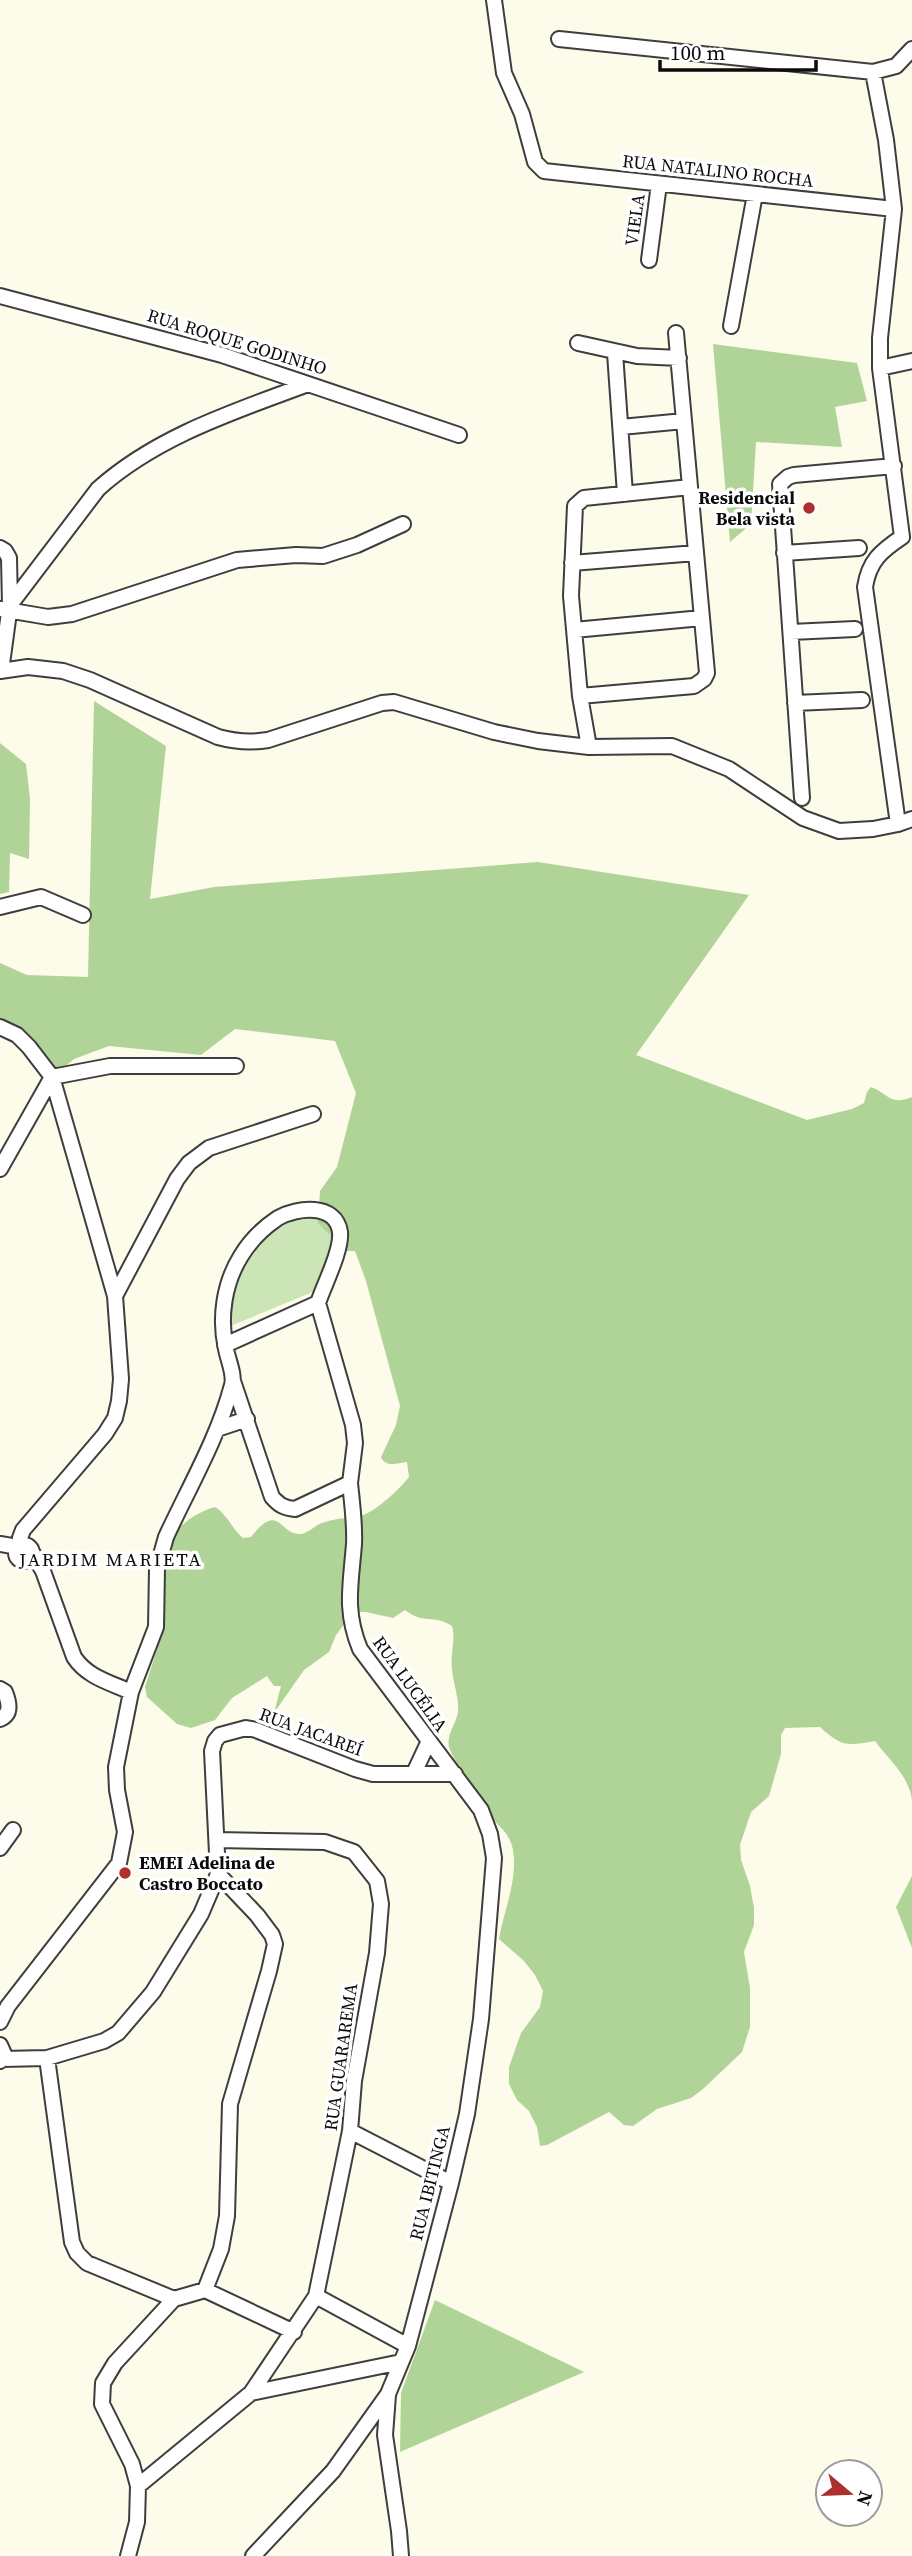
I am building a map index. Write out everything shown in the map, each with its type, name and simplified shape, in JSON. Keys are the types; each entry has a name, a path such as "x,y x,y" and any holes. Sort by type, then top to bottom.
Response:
{"street":[{"name":"RUA NATALINO ROCHA","path":"494,0 504,73 522,114 531,150 539,168 551,173 894,209"},
{"path":"559,39 873,72 896,66 912,49"},
{"path":"0,548 9,558 0,671 28,667 64,671 218,737 251,743 268,740 383,703 394,702 517,738 589,747 673,746 729,769 803,818 839,831 905,821 865,587 867,574 880,552 907,535 880,368 881,319 894,209 887,149 873,72"},
{"name":"VIELA","path":"649,260 659,184"},
{"path":"731,326 755,194"},
{"name":"RUA ROQUE GODINHO","path":"0,296 183,343 459,435"},
{"path":"580,696 694,686 700,684 707,673 676,332"},
{"path":"578,343 615,353 678,358"},
{"path":"615,353 625,494"},
{"path":"880,368 912,361"},
{"path":"6,608 83,506 114,474 156,448 219,418 308,384"},
{"path":"621,428 684,421"},
{"path":"802,798 779,489 788,477 894,466"},
{"path":"589,747 580,696 571,596 577,503 583,498 690,487"},
{"path":"6,608 48,617 72,614 237,560 296,555 323,556 358,545 404,524"},
{"path":"784,553 859,548"},
{"path":"572,563 696,553"},
{"path":"574,630 702,618"},
{"path":"791,632 855,629"},
{"path":"795,703 862,700"},
{"path":"0,907 41,897 83,915"},
{"path":"0,1027 16,1035 29,1047 52,1077 115,1296 121,1378 120,1401 115,1418 105,1434 29,1523 21,1535 24,1552"},
{"path":"0,1169 52,1077 110,1066 236,1066"},
{"path":"115,1296 177,1179 189,1163 209,1148 313,1114"},
{"path":"225,1345 318,1303 338,1248 340,1233 336,1221 329,1213 296,1211 280,1217 264,1228 240,1258 225,1296 222,1321 225,1345 233,1381 272,1497 278,1504 295,1509 350,1483"},
{"name":"RUA LUCÉLIA","path":"318,1303 353,1425 355,1443 350,1483 354,1542 348,1610 352,1629 359,1648 428,1743 455,1774"},
{"path":"0,2021 8,2006 118,1863 125,1832 117,1790 116,1767 131,1692 156,1627 157,1569 160,1555 217,1429 233,1381"},
{"path":"217,1429 247,1419"},
{"path":"0,1544 24,1552 43,1571 80,1665 88,1673 131,1692"},
{"path":"0,1549 24,1552"},
{"path":"0,1689 5,1692 9,1709 6,1716 0,1719"},
{"name":"RUA JACAREÍ","path":"218,1874 212,1751 220,1735 236,1729 257,1730 355,1769 385,1776 414,1773 455,1774"},
{"path":"414,1773 428,1743"},
{"name":"RUA IBITINGA","path":"253,2556 333,2471 388,2393 408,2346 451,2183 467,2114 481,2019 495,1857 481,1810 455,1774"},
{"path":"0,1848 13,1830"},
{"name":"RUA GUARAREMA","path":"217,1840 325,1842 354,1852 377,1881 381,1904 377,1953 354,2081 350,2131 316,2296 251,2393"},
{"path":"1,2055 47,2058 104,2041 118,2033 153,1992 201,1914 218,1874 257,1915 272,1934 275,1944 270,1971 230,2104 227,2216 221,2249 205,2290"},
{"path":"47,2058 72,2242 77,2253 87,2263 174,2300"},
{"path":"350,2131 451,2183"},
{"path":"128,2556 137,2522 138,2486 132,2464 106,2415 101,2394 103,2382 116,2363 174,2300 205,2290 294,2332"},
{"path":"316,2296 408,2346"},
{"path":"138,2486 251,2393 401,2362"},
{"path":"388,2393 385,2435 401,2556"}],"green space":[{"path":"713,344 857,363 867,401 835,407 842,447 756,442 751,524 730,542"},
{"path":"94,701 166,746 150,899 214,887 538,862 749,895 636,1055 807,1120 852,1109 864,1103 871,1087 894,1100 912,1097 912,1800 903,1776 875,1741 845,1743 839,1742 820,1727 785,1728 781,1735 781,1754 769,1796 751,1812 740,1845 741,1860 754,1908 754,1925 744,1952 750,1988 750,2027 742,2052 691,2098 657,2109 633,2126 624,2125 609,2112 547,2145 540,2146 537,2127 529,2111 517,2100 509,2084 509,2067 521,2033 540,2007 543,1991 524,1961 499,1939 514,1873 511,1843 506,1833 482,1806 449,1747 449,1738 458,1711 452,1663 452,1626 446,1622 412,1615 405,1610 393,1618 353,1612 336,1635 329,1652 304,1670 274,1713 281,1686 274,1686 267,1676 232,1698 215,1720 191,1728 177,1724 147,1697 145,1687 163,1630 164,1547 186,1522 215,1507 243,1538 251,1537 261,1526 274,1520 288,1530 301,1534 325,1522 363,1515 375,1509 409,1477 407,1462 389,1464 381,1457 396,1425 400,1406 366,1281 355,1251 333,1251 330,1235 318,1223 320,1191 337,1167 356,1093 335,1041 235,1029 201,1055 109,1046 74,1059 46,1082 15,1036 0,1029 0,963 27,975 88,977"},
{"path":"0,743 26,764 30,799 29,859 10,853 9,892 0,894"},
{"path":"317,1217 334,1234 332,1251 315,1291 228,1327 233,1287 251,1254 273,1232 297,1218"},
{"path":"912,1876 912,1948 896,1907"},
{"path":"435,2300 584,2372 400,2452 401,2393"}],"place":[{"name":"Residencial Bela vista","path":"809,508"},
{"name":"EMEI Adelina de Castro Boccato","path":"125,1873"}],"district":[{"name":"JARDIM MARIETA","path":"111,1559"}]}
